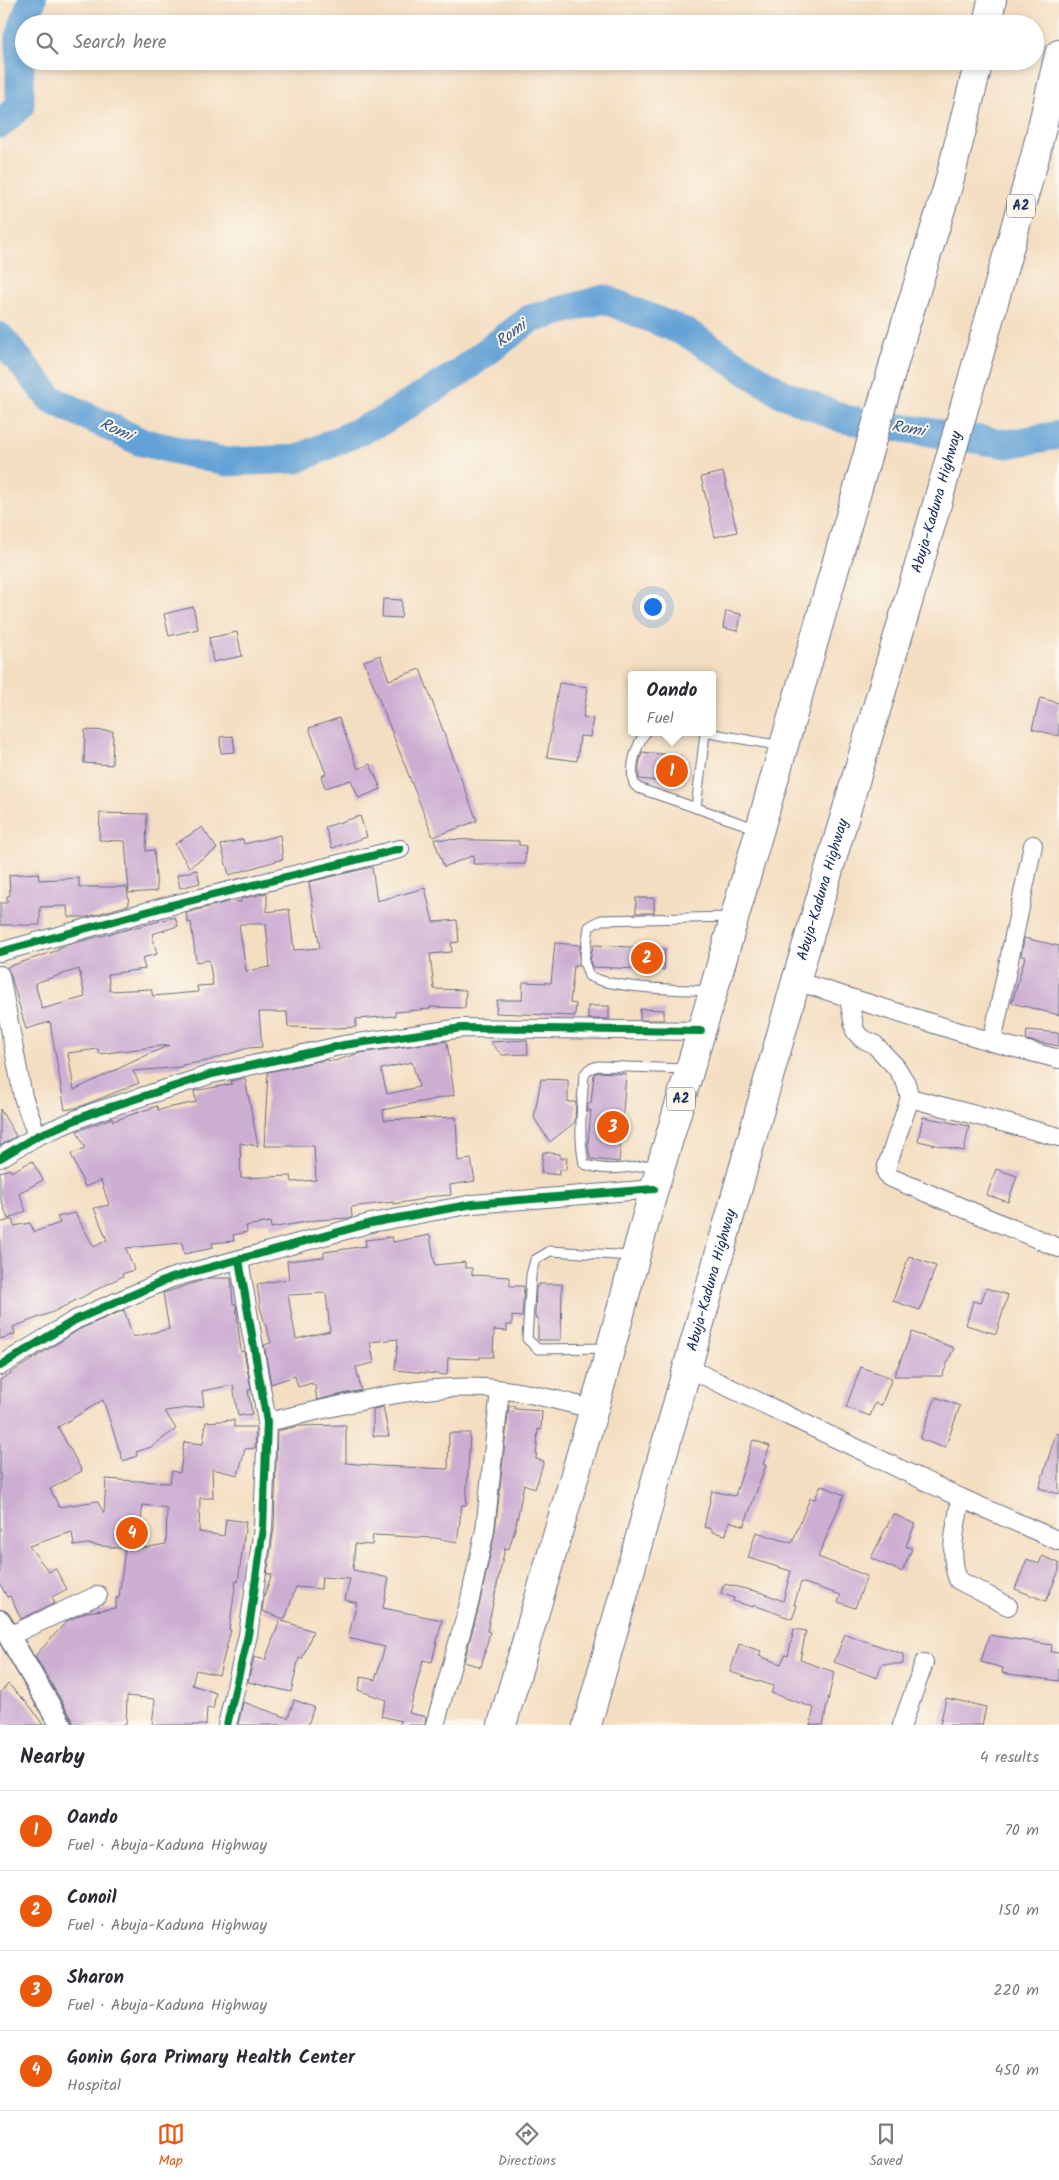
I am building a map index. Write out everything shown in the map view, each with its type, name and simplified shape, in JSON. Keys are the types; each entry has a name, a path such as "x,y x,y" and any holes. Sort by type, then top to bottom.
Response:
{"highway":[{"path":"989,15 992,0"},
{"name":"Abuja-Kaduna Highway","path":"587,1725 796,981 935,511 1035,157 1059,54"},
{"name":"A2","path":"502,1725 594,1409 654,1189 713,992 898,349 948,186 977,70"}],"street":[{"path":"992,1042 1034,845"},
{"path":"0,952 164,907 400,849"},
{"path":"0,974 23,1097 37,1136"},
{"path":"796,981 992,1042 1059,1059"},
{"path":"849,999 855,1031 861,1038 874,1044 896,1067 906,1083 910,1098 887,1166 886,1172 889,1177 1059,1248"},
{"path":"0,1158 37,1136 92,1113 212,1074 344,1045 462,1028 701,1031"},
{"path":"910,1098 1059,1137"},
{"path":"0,1366 75,1320 171,1278 371,1223 473,1204 654,1189"},
{"path":"227,1725 248,1635 263,1528 267,1422 239,1260"},
{"path":"688,1368 961,1498 1059,1541"},
{"path":"267,1422 422,1389 486,1388 594,1409"},
{"path":"435,1725 469,1604 485,1530 500,1390"},
{"path":"961,1498 953,1542 952,1562 958,1580 1008,1606"},
{"path":"61,1725 4,1629 98,1595"},
{"path":"902,1725 924,1663"}],"lane":[{"path":"716,734 784,747"},
{"path":"643,736 638,742 632,772 634,784 638,788 760,830"},
{"path":"696,808 704,736"},
{"path":"713,992 618,984 596,980 589,976 584,962 589,927 601,920 734,917"},
{"path":"662,1163 617,1169 595,1168 584,1164 582,1127 584,1075 589,1069 598,1066 690,1069"},
{"path":"611,1348 538,1349 527,1339 531,1275 535,1260 550,1251 636,1256"}],"building":[{"path":"723,472 737,532 715,537 701,477"},
{"path":"383,599 402,600 401,618 382,617"},
{"path":"193,607 198,629 169,636 164,614"},
{"path":"726,611 741,614 738,631 723,628"},
{"path":"237,632 242,656 213,662 209,638"},
{"path":"380,655 389,680 420,669 477,821 433,837 364,661"},
{"path":"559,683 588,687 583,717 593,718 590,737 580,736 577,761 547,757"},
{"path":"1040,698 1059,703 1059,736 1032,729"},
{"path":"339,718 358,769 370,764 381,789 359,798 351,780 325,788 321,776 326,774 309,728"},
{"path":"85,730 113,731 112,765 84,763"},
{"path":"233,736 235,752 221,753 220,737"},
{"path":"642,752 681,756 678,783 639,779 639,765"},
{"path":"100,813 147,814 146,851 154,850 157,891 129,893 125,841 99,840"},
{"path":"360,816 367,837 332,848 325,827"},
{"path":"202,827 217,849 189,867 175,844"},
{"path":"280,835 283,859 229,875 221,845 243,839 244,844"},
{"path":"434,839 519,841 519,845 526,846 525,864 473,864 474,855 444,867"},
{"path":"372,867 377,901 425,888 433,922 457,920 459,942 451,943 452,952 430,954 434,989 466,990 465,1008 430,1007 430,1009 395,1012 395,1016 356,1019 356,1027 337,1028 288,1027 287,1012 259,1012 262,1047 248,1048 207,1061 182,1065 182,1067 133,1071 139,1083 79,1107 65,1110 50,1022 26,1029 7,967 78,942 175,917 178,926 152,934 157,954 142,958 145,969 108,974 110,991 151,989 153,996 198,992 197,986 213,985 209,960 196,962 191,922 188,923 186,913 231,901 241,902 241,899 267,893 267,912 289,909 294,950 320,948 309,882","holes":["239,924 266,924 270,967 246,971","79,969 85,997 42,1009 35,983","169,1045 74,1090 68,1053 98,1049 99,1054"]},
{"path":"197,870 200,883 180,888 177,875"},
{"path":"38,873 39,880 79,878 79,887 127,887 129,905 87,917 68,917 67,906 40,907 40,925 0,925 0,903 7,903 7,896 10,896 9,875"},
{"path":"636,898 654,898 654,913 636,913"},
{"path":"1024,938 1059,946 1059,1015 1012,1003 1025,957 1021,956"},
{"path":"555,943 580,945 579,966 574,966 570,1003 576,1004 575,1016 496,1013 497,1000 522,1000 523,982 551,983"},
{"path":"593,946 665,949 664,970 592,967 590,961"},
{"path":"588,1006 609,1006 609,1019 588,1019"},
{"path":"640,1009 664,1010 664,1020 640,1020"},
{"path":"1027,1030 1059,1033 1059,1046 1026,1040"},
{"path":"527,1040 528,1054 502,1055 490,1042"},
{"path":"447,1041 454,1095 383,1110 384,1120 456,1117 458,1161 471,1159 475,1181 450,1185 451,1195 424,1197 424,1199 393,1204 393,1202 351,1207 352,1217 348,1218 317,1220 271,1228 270,1222 246,1226 247,1232 233,1235 234,1241 212,1243 213,1248 184,1254 182,1243 126,1248 134,1270 122,1274 123,1276 53,1312 13,1327 15,1334 0,1339 0,1223 12,1219 14,1226 30,1223 34,1232 60,1223 57,1217 75,1213 94,1247 107,1240 94,1208 109,1205 101,1180 85,1187 71,1154 85,1148 77,1131 112,1118 113,1121 157,1106 158,1110 196,1102 194,1091 232,1084 231,1081 245,1078 258,1146 240,1143 241,1178 291,1176 292,1182 316,1180 314,1146 264,1146 268,1072 325,1060 335,1061 360,1053","holes":["412,1062 419,1087 387,1094 381,1069"]},
{"path":"599,1072 626,1074 619,1162 590,1159 588,1144 591,1110 588,1112 588,1103 591,1103 594,1074"},
{"path":"541,1079 568,1080 568,1102 576,1102 575,1122 550,1142 534,1118"},
{"path":"0,1109 16,1136 0,1146"},
{"path":"923,1117 969,1126 964,1151 918,1141"},
{"path":"543,1152 560,1154 560,1158 567,1158 566,1170 559,1170 559,1175 541,1173"},
{"path":"32,1161 43,1180 19,1193 26,1211 8,1219 0,1197 0,1172 10,1169 11,1172"},
{"path":"996,1169 1017,1176 1008,1202 987,1195"},
{"path":"430,1235 435,1265 465,1262 465,1268 472,1268 472,1275 510,1277 510,1286 524,1286 522,1317 512,1316 512,1325 507,1325 507,1331 494,1330 493,1357 480,1357 480,1359 448,1358 447,1375 395,1370 398,1339 370,1342 374,1363 356,1367 361,1390 317,1400 315,1385 312,1385 312,1383 298,1387 295,1376 271,1384 264,1345 271,1343 260,1307 257,1284 289,1279 287,1261 324,1257 324,1252 366,1246 365,1240 392,1237 393,1242","holes":["326,1293 330,1331 296,1339 288,1295"]},
{"path":"909,1256 936,1266 920,1310 893,1301"},
{"path":"210,1278 231,1278 241,1352 244,1351 251,1390 248,1390 252,1414 238,1416 233,1385 202,1391 204,1406 165,1411 176,1429 151,1447 136,1452 137,1456 123,1461 103,1400 58,1427 82,1471 50,1489 59,1507 97,1501 104,1513 106,1479 170,1483 172,1471 180,1473 184,1442 203,1444 206,1422 234,1420 234,1427 256,1427 255,1448 245,1449 238,1475 212,1469 213,1498 200,1498 199,1532 224,1536 226,1519 246,1522 229,1630 231,1630 219,1675 196,1670 192,1685 216,1693 213,1709 207,1708 206,1725 152,1725 155,1699 127,1696 126,1725 73,1725 72,1719 35,1656 67,1621 87,1612 116,1608 116,1598 119,1598 125,1549 88,1544 74,1546 72,1532 29,1546 49,1572 55,1568 67,1589 52,1597 55,1603 21,1619 10,1596 7,1597 0,1584 0,1380 80,1329 124,1310 133,1337 169,1329 163,1293","holes":["143,1505 167,1508 166,1544 137,1549"]},
{"path":"538,1284 562,1284 561,1340 538,1340 538,1318 535,1318 536,1287 538,1287"},
{"path":"986,1288 1008,1295 996,1334 966,1325 973,1301 981,1303"},
{"path":"912,1332 954,1348 942,1376 894,1376"},
{"path":"861,1367 892,1378 881,1406 875,1403 870,1416 846,1407"},
{"path":"936,1397 960,1406 945,1448 920,1439"},
{"path":"509,1406 515,1406 515,1409 542,1411 541,1430 538,1429 536,1459 544,1461 535,1489 524,1484 509,1549 505,1548 487,1631 490,1632 481,1667 464,1662 479,1606 495,1532"},
{"path":"383,1407 389,1436 373,1436 373,1409"},
{"path":"346,1425 346,1463 379,1466 448,1469 449,1433 470,1433 466,1505 462,1505 457,1542 435,1538 373,1535 372,1545 355,1544 353,1570 389,1578 383,1608 442,1620 432,1662 423,1660 409,1713 426,1717 425,1725 399,1725 401,1721 381,1716 386,1700 358,1690 361,1677 375,1680 385,1647 348,1638 357,1603 345,1600 350,1579 322,1577 321,1589 296,1587 285,1619 262,1611 264,1596 272,1574 267,1574 274,1528 277,1431 298,1426"},
{"path":"1056,1433 1059,1434 1059,1494 1039,1488"},
{"path":"753,1440 770,1446 763,1464 766,1465 744,1526 729,1521 726,1535 712,1532 712,1529 704,1527 712,1491 735,1496"},
{"path":"821,1485 844,1495 818,1557 867,1576 855,1608 838,1602 841,1595 801,1582 794,1605 797,1606 792,1619 754,1605 753,1607 733,1601 734,1598 721,1593 724,1584 763,1593 783,1601 791,1571 748,1558 756,1532 792,1543 810,1498 815,1499"},
{"path":"893,1514 915,1524 906,1546 912,1549 902,1572 871,1558"},
{"path":"1042,1556 1059,1563 1059,1570 1046,1601 1015,1589 1027,1559 1039,1564"},
{"path":"280,1620 313,1631 302,1659 299,1658 291,1692 248,1682 254,1657 265,1660"},
{"path":"794,1629 806,1631 800,1660 834,1672 823,1725 810,1725 814,1708 771,1693 774,1686 730,1672 739,1644 761,1651 759,1656 781,1664 785,1655 788,1656"},
{"path":"845,1634 903,1654 903,1664 882,1664 877,1678 834,1662"},
{"path":"989,1635 1052,1645 1051,1652 1059,1653 1059,1681 1002,1673 1003,1668 981,1662"},
{"path":"8,1684 30,1706 43,1725 0,1725 0,1693"},
{"path":"946,1698 986,1707 982,1725 940,1725"},
{"path":"294,1700 314,1707 308,1725 238,1725 243,1702 288,1718"}],"waterway":[{"name":"Romi","path":"27,15 32,0"},
{"name":"Romi","path":"0,124 20,106 20,70"},
{"name":"Romi","path":"0,337 51,399 141,442 226,462 297,459 380,422 456,375 530,319 604,299 687,333 781,393 844,419 1007,444 1059,435"}],"cycle path":[{"path":"0,952 164,907 400,849"},
{"path":"0,1158 37,1136 92,1113 212,1074 344,1045 462,1028 701,1031"},
{"path":"0,1366 75,1320 171,1278 371,1223 473,1204 654,1189"},
{"path":"227,1725 248,1635 263,1528 267,1422 239,1260"}],"place":[{"name":"Oando","path":"672,771"},
{"name":"Conoil","path":"647,958"},
{"name":"Sharon","path":"613,1127"},
{"name":"Gonin Gora Primary Health Center","path":"132,1533"}]}
